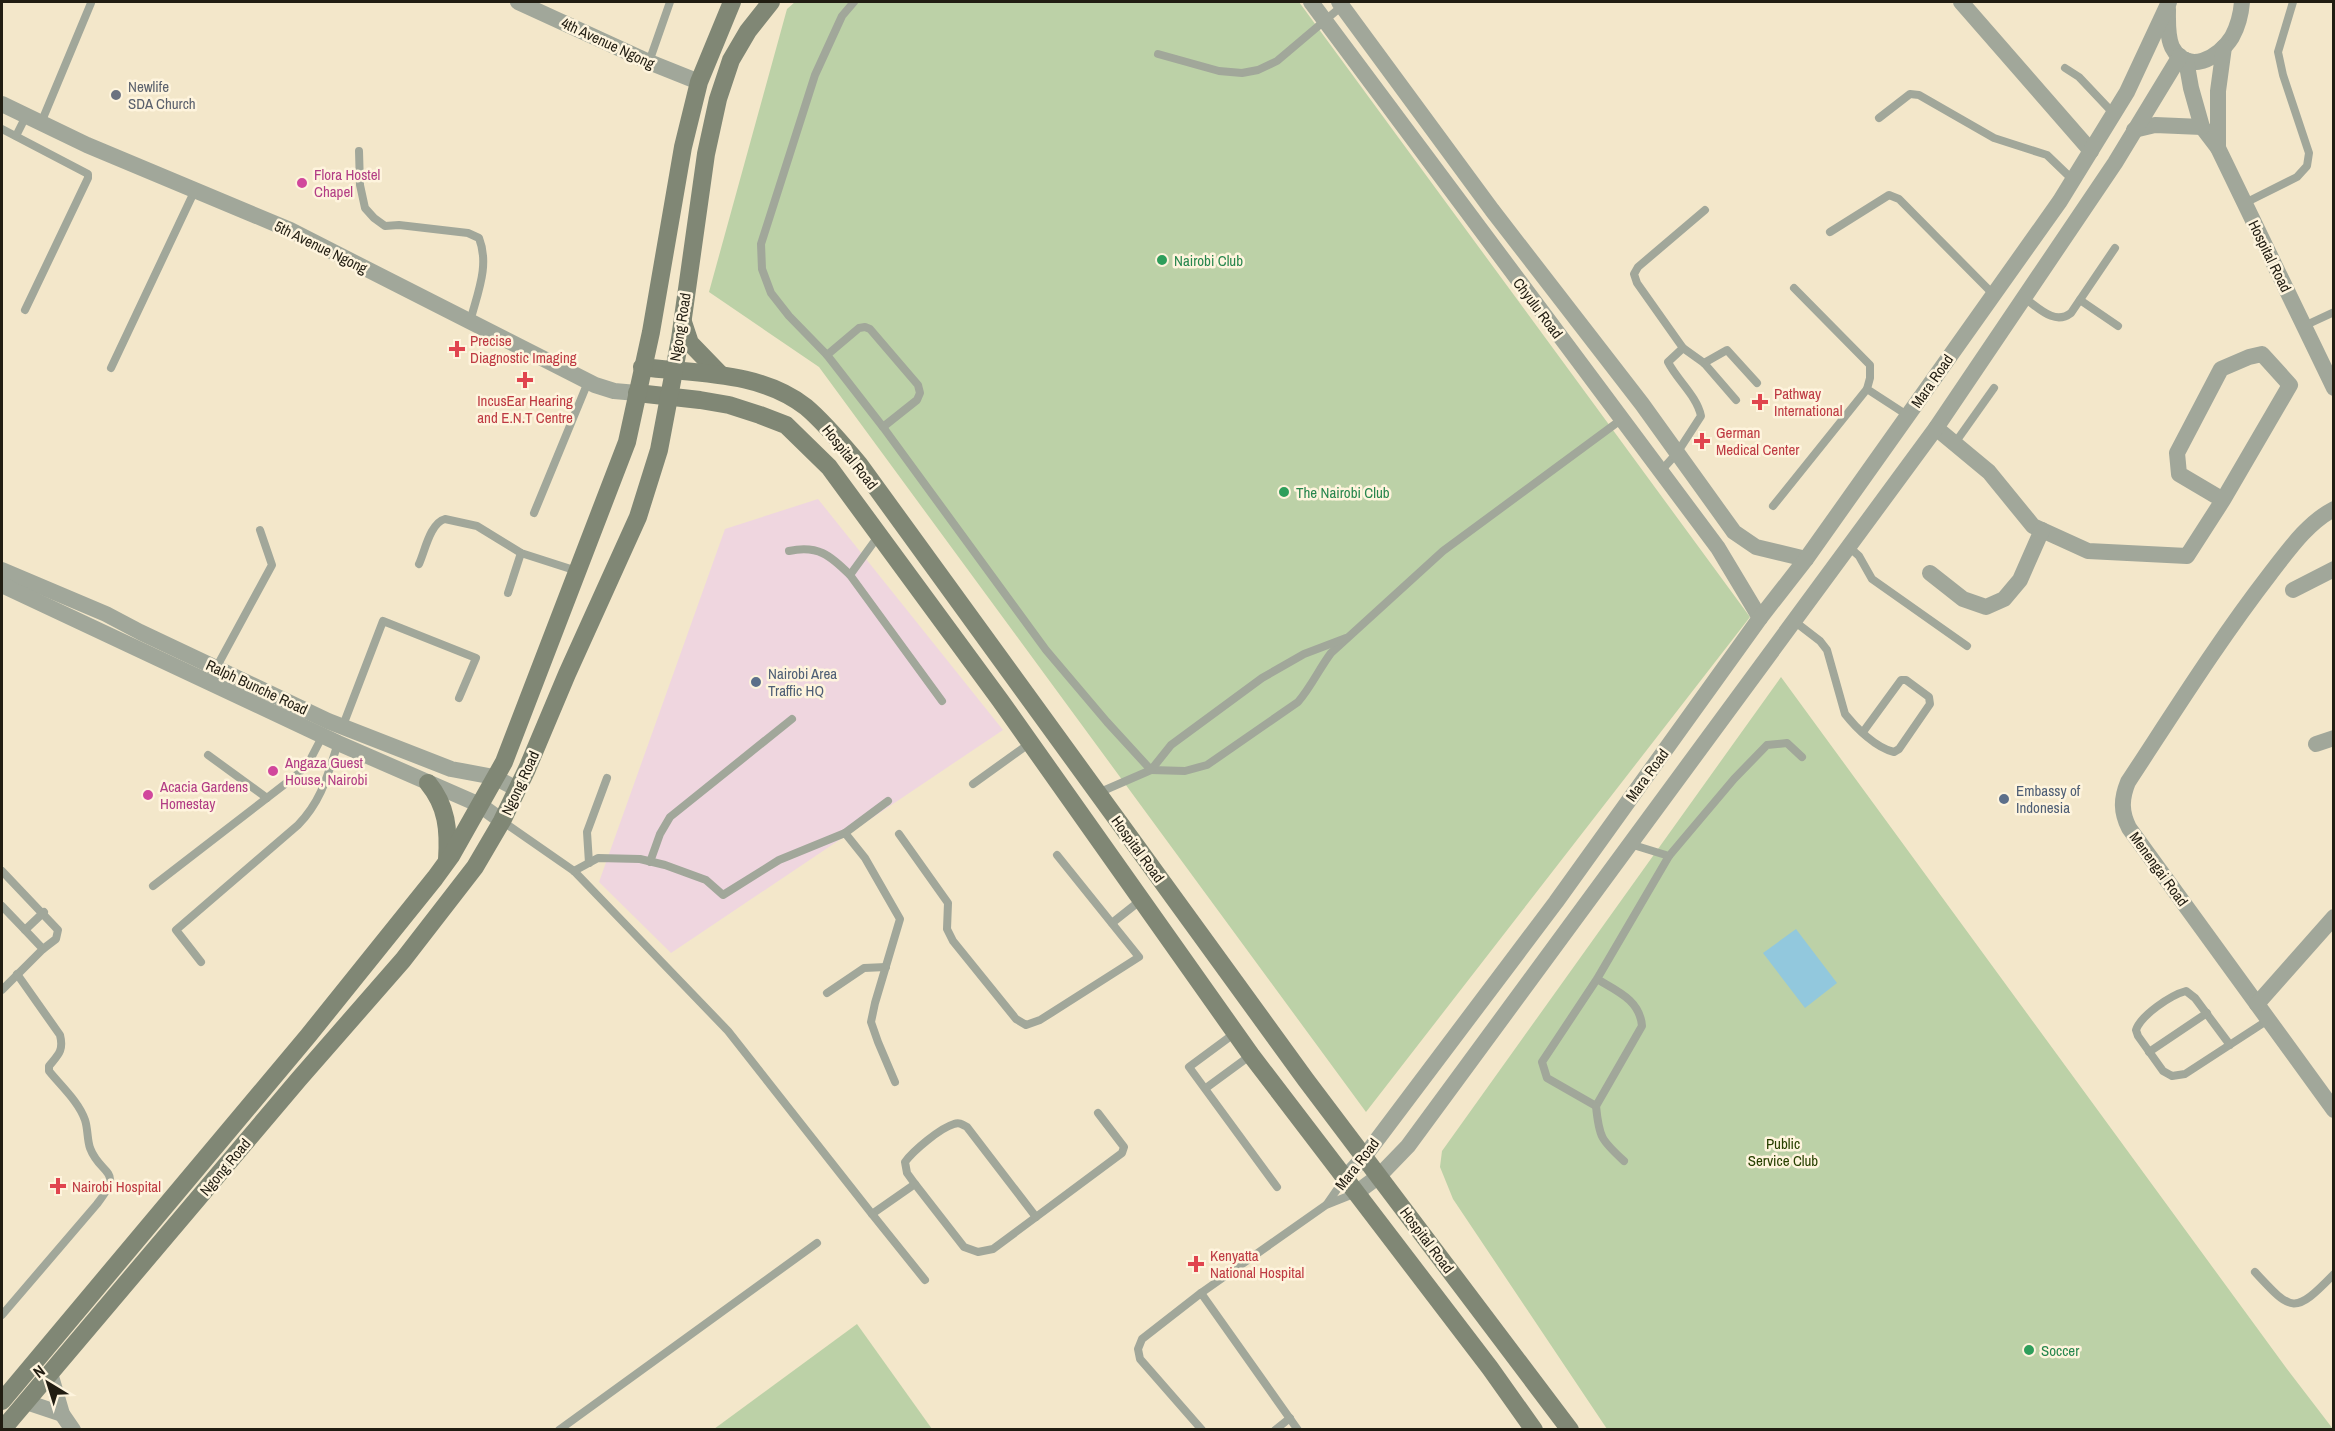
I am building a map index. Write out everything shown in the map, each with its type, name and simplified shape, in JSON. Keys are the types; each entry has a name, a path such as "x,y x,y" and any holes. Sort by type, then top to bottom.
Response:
{"main road":[{"name":"Ngong Road","path":"2,1401 308,1036 447,862 504,762 627,442 660,281 675,185 699,82 732,2"},
{"name":"Ngong Road","path":"2,1430 403,960 475,867 502,821 527,770 567,674 638,517 659,450 669,398 706,154 718,99 730,60 748,31 771,2"},
{"path":"682,321 690,343 721,375"},
{"name":"Hospital Road","path":"642,368 721,375 768,386 804,405 837,438 859,464 1364,1157 1570,1430"},
{"name":"Hospital Road","path":"637,393 700,400 760,414 786,425 829,466 1030,743 1251,1055 1534,1430"},
{"path":"428,783 444,808 448,827 447,862"}],"street":[{"name":"4th Avenue Ngong","path":"518,2 536,6 649,62 699,82"},
{"name":"Chyulu Road","path":"1311,2 1718,548 1760,618"},
{"path":"1962,2 2091,151"},
{"path":"2183,58 2191,63 2206,62 2224,47 2231,38 2240,17 2242,2"},
{"name":"Mara Road","path":"1356,1193 1379,1176 1408,1146 1936,428 2183,58 2172,46 2168,3"},
{"name":"Mara Road","path":"1345,1178 1364,1157 1556,902 1760,618 1806,559 2073,180 2115,114 2168,3"},
{"name":"Chyulu Road","path":"1341,4 1492,210 1642,404 1734,532 1756,547 1806,559"},
{"path":"2218,148 2218,91 2224,47"},
{"path":"2134,130 2155,125 2202,128 2183,58"},
{"name":"5th Avenue Ngong","path":"2,104 87,145 290,230 588,382 614,391 637,393"},
{"name":"Hospital Road","path":"2202,128 2218,148 2334,388"},
{"path":"1936,428 1989,472 2033,526 2088,551 2187,556 2223,500 2290,385 2262,354 2221,369 2177,453 2179,474 2223,500"},
{"name":"Menengai Road","path":"2334,509 2324,514 2294,544 2217,647 2134,772 2124,793 2123,817 2334,1110"},
{"path":"1930,573 1963,598 1986,607 2004,599 2020,580 2042,530"},
{"path":"2293,590 2334,569"},
{"name":"Ralph Bunche Road","path":"2,570 106,614 213,674"},
{"name":"Ralph Bunche Road","path":"2,585 101,630 213,674 333,731 428,783 480,805 502,821"},
{"path":"101,630 106,614"},
{"name":"Ralph Bunche Road","path":"333,731 451,770 494,777 517,789"},
{"path":"2316,744 2334,738"},
{"path":"2257,1004 2334,917"},
{"path":"50,1373 62,1414 73,1430"},
{"path":"26,1402 62,1414"}],"lane":[{"path":"649,62 670,2"},
{"path":"854,2 842,16 815,75 761,244 762,269 771,292 789,316 827,355 883,427 1046,650 1151,770"},
{"path":"2245,203 2296,177 2307,166 2309,153 2283,75 2278,52 2293,2"},
{"path":"16,136 33,119 91,3"},
{"path":"1158,54 1219,71 1242,73 1258,70 1277,61 1341,4"},
{"path":"2065,68 2079,77 2115,114"},
{"path":"1879,118 1910,94 1919,95 1982,132 2047,155 2073,180"},
{"path":"2,129 88,174 25,310"},
{"path":"359,151 360,185 365,208 385,226 399,225 468,233 479,238 483,249 484,269 470,322"},
{"path":"111,368 195,190"},
{"path":"1830,232 1889,195 1899,199 1993,294"},
{"path":"1705,210 1638,267 1634,274 1637,283 1683,348 1704,363 1736,400"},
{"path":"2024,297 2056,319 2064,318 2071,313 2115,248"},
{"path":"1773,506 1869,384 1870,365 1794,288"},
{"path":"2080,300 2118,326"},
{"path":"2304,326 2334,312"},
{"path":"827,355 859,328 865,327 870,329 918,385 920,393 917,400 883,427"},
{"path":"1660,473 1677,453 1701,416 1699,407 1668,362 1683,348"},
{"path":"1704,363 1727,350 1757,382"},
{"path":"534,513 588,382"},
{"path":"1954,443 1994,388"},
{"path":"1867,389 1907,415"},
{"path":"1098,793 1151,770 1185,771 1206,765 1298,702 1331,653 1443,551 1622,419"},
{"path":"419,564 434,526 440,520 445,519 477,526 521,553 578,572"},
{"path":"213,674 272,565 260,530"},
{"path":"850,575 879,535"},
{"path":"1849,547 1859,556 1872,579 1967,646"},
{"path":"789,551 803,548 815,549 836,561 850,575 942,701"},
{"path":"508,593 521,553"},
{"path":"153,886 298,774 333,731 383,621 476,658 459,698"},
{"path":"1794,621 1824,645 1845,714 1863,732 1887,750 1894,752 1899,749 1930,704 1929,697 1906,680 1901,680 1863,732"},
{"path":"1151,770 1171,745 1262,678 1304,654 1348,637"},
{"path":"650,862 660,834 670,818 792,719"},
{"path":"201,962 176,930 298,825 311,811 323,790 333,731"},
{"path":"1596,1106 1547,1078 1542,1062 1597,979 1669,856 1727,787 1767,745 1787,742 1802,757"},
{"path":"973,784 1030,743"},
{"path":"208,755 267,798"},
{"path":"589,863 587,832 607,778"},
{"path":"574,871 598,858 616,857 650,862 706,880 723,895 779,860 845,833 888,801"},
{"path":"502,821 574,871 728,1031 925,1280"},
{"path":"845,833 865,858 900,919 872,1022 895,1082"},
{"path":"898,834 948,903 947,929 953,941 1016,1019 1026,1025 1040,1020 1139,957 1057,855"},
{"path":"1629,843 1669,856"},
{"path":"2,871 44,912 58,930 56,939 2,990"},
{"path":"1112,923 1141,900"},
{"path":"2,906 43,949"},
{"path":"25,930 44,912"},
{"path":"827,993 864,968 886,968"},
{"path":"2,1315 108,1191 110,1182 110,1176 90,1149 84,1117 49,1071 48,1066 59,1055 62,1045 60,1035 17,974"},
{"path":"1597,979 1632,1001 1641,1014 1642,1026 1596,1106 1600,1135 1624,1161"},
{"path":"2230,1045 2191,993 2186,991 2179,993 2144,1017 2138,1023 2136,1030 2163,1071 2172,1076 2185,1074 2230,1045 2268,1020"},
{"path":"2149,1052 2207,1013"},
{"path":"1235,1033 1189,1067 1277,1187"},
{"path":"1206,1088 1251,1055"},
{"path":"1036,1217 967,1127 961,1123 952,1124 912,1153 905,1162 907,1173 964,1247 978,1252 993,1250 1122,1153 1124,1147 1098,1113"},
{"name":"Mara Road","path":"1326,1205 1345,1178"},
{"path":"872,1214 915,1184"},
{"name":"Mara Road","path":"1326,1205 1356,1193"},
{"path":"1202,1430 1140,1359 1138,1349 1142,1339 1201,1293 1326,1205"},
{"path":"559,1430 817,1243"},
{"path":"2255,1272 2283,1302 2294,1304 2308,1299 2334,1274"},
{"path":"1201,1293 1298,1430"},
{"path":"1275,1430 1290,1418"}],"shaded area":[{"name":"Nairobi Area Traffic HQ","path":"818,499 1003,730 671,953 599,882 725,529"}],"green space":[{"name":"The Nairobi Club","path":"795,2 1299,2 1750,617 1366,1112 819,367 709,292 787,9"},
{"name":"Public Service Club","path":"1781,677 2333,1429 1607,1429 1453,1199 1440,1167 1442,1151"},
{"path":"857,1324 932,1429 714,1429"}],"water":[{"path":"1796,929 1837,983 1805,1008 1763,953"}],"place":[{"name":"Newlife SDA Church","path":"116,95"},
{"name":"Flora Hostel Chapel","path":"302,183"},
{"name":"Nairobi Club","path":"1162,260"},
{"name":"Precise Diagnostic Imaging","path":"457,349"},
{"name":"IncusEar Hearing and E.N.T Centre","path":"525,380"},
{"name":"Pathway International","path":"1760,402"},
{"name":"German Medical Center","path":"1702,441"},
{"name":"The Nairobi Club","path":"1284,492"},
{"name":"Nairobi Area Traffic HQ","path":"756,682"},
{"name":"Angaza Guest House, Nairobi","path":"273,771"},
{"name":"Acacia Gardens Homestay","path":"148,795"},
{"name":"Embassy of Indonesia","path":"2004,799"},
{"name":"Nairobi Hospital","path":"58,1186"},
{"name":"Kenyatta National Hospital","path":"1196,1264"},
{"name":"Soccer","path":"2029,1350"}]}
